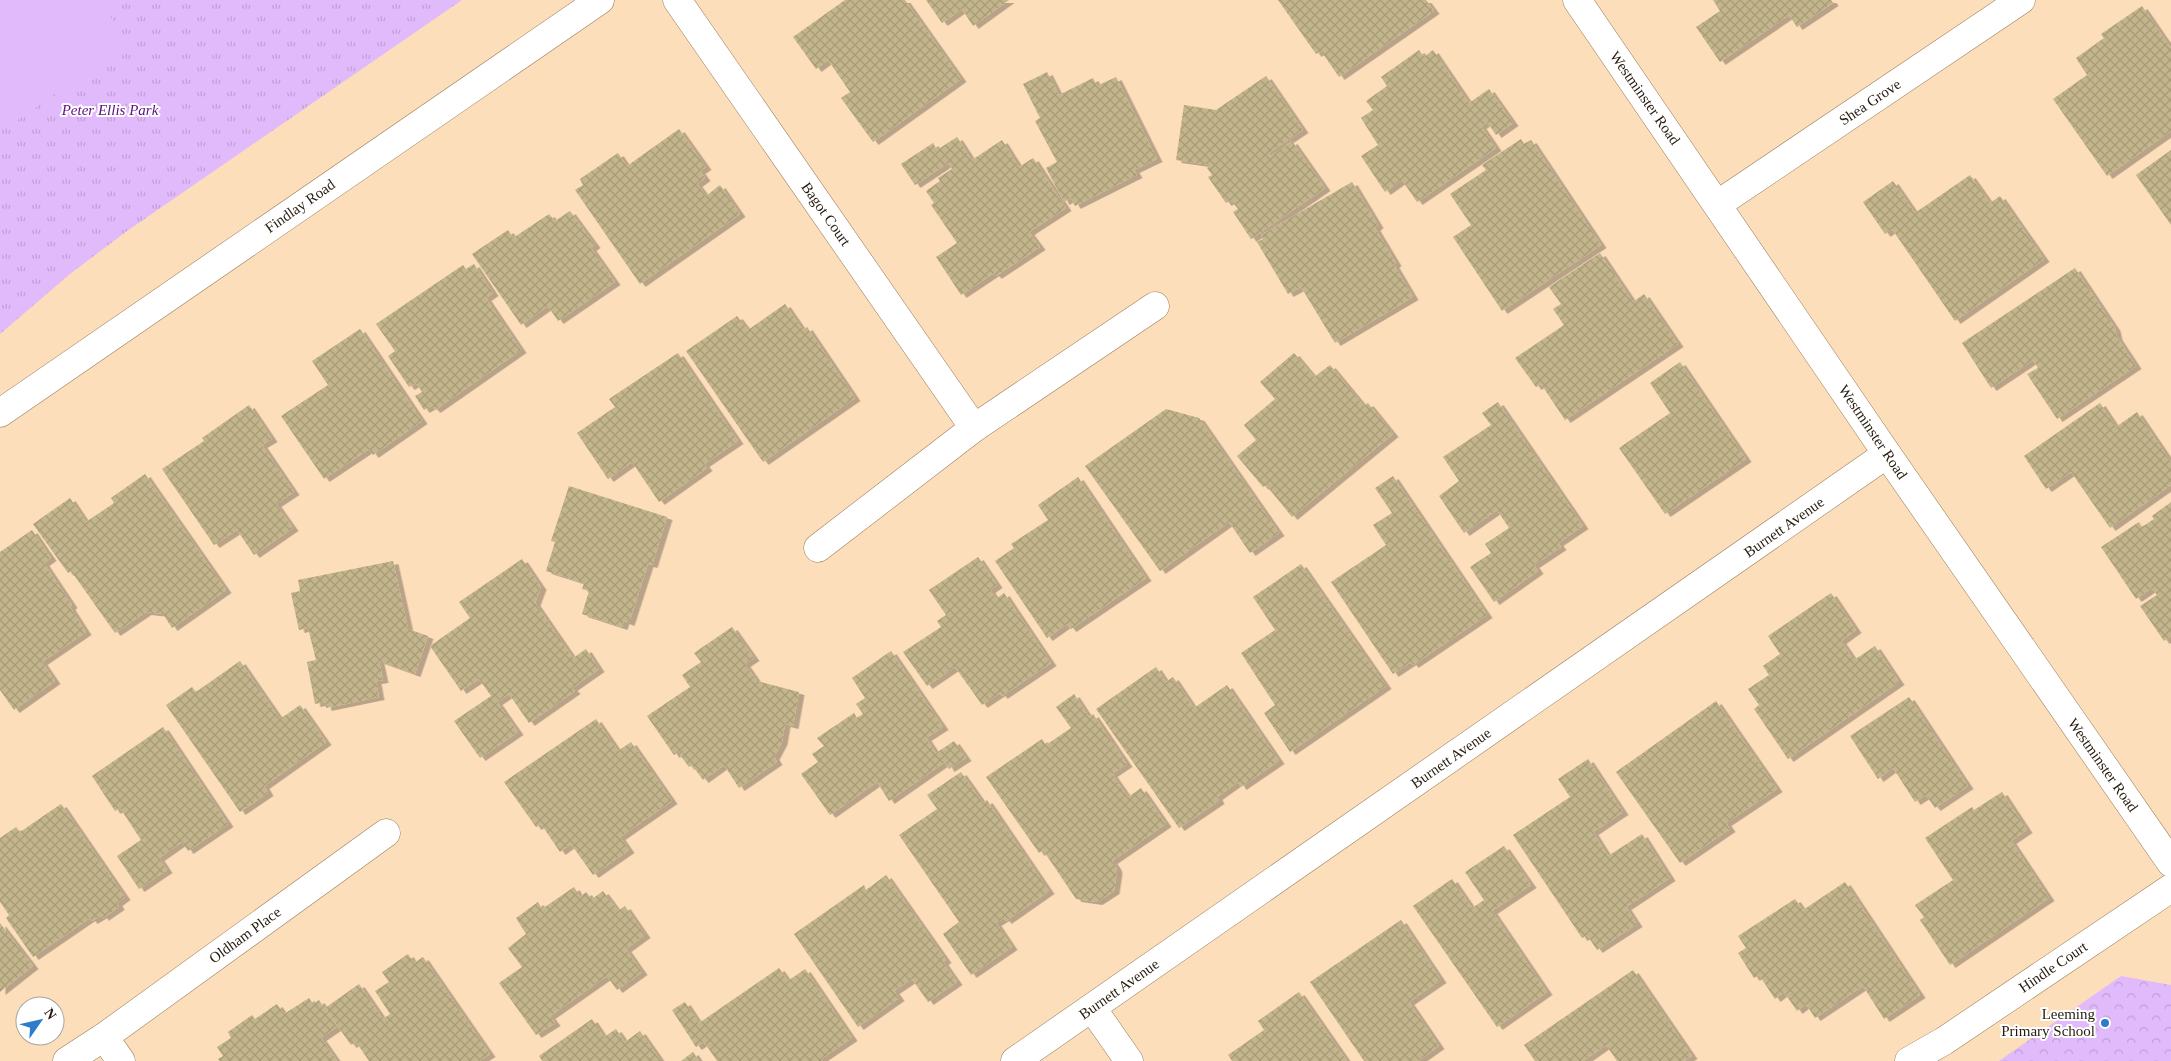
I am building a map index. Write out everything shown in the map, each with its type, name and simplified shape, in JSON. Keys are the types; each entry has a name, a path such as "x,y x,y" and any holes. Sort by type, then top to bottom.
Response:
{"street":[{"name":"Findlay Road","path":"0,413 600,0"},
{"name":"Bagot Court","path":"677,0 974,428"},
{"name":"Westminster Road","path":"1577,0 2171,863"},
{"name":"Shea Grove","path":"1718,204 2021,0"},
{"path":"818,548 974,428 1155,306"},
{"name":"Burnett Avenue","path":"1015,1061 1888,454"},
{"name":"Oldham Place","path":"67,1061 104,1037 386,833"},
{"name":"Hindle Court","path":"1909,1061 1944,1040 2171,888"},
{"path":"1092,1008 1129,1061"},
{"path":"104,1037 121,1061"}],"green space":[{"name":"Peter Ellis Park","path":"0,0 462,0 127,231 70,274 0,334"},
{"path":"0,0 99,0 129,43 3,130 0,126"},
{"name":"Leeming Primary School","path":"2121,976 2171,985 2171,1061 1999,1061"}],"building":[{"path":"845,0 905,0 961,79 873,142 841,98 850,92 828,60 816,69 793,37"},
{"path":"926,0 1009,0 973,26 962,9 942,23"},
{"path":"1278,0 1426,0 1434,11 1339,77 1321,51 1316,54"},
{"path":"1713,0 1831,0 1833,3 1797,27 1789,15 1720,62 1696,27 1720,11"},
{"path":"2142,6 2171,48 2171,131 2107,176 2053,99 2087,75 2076,58 2104,38 2101,34"},
{"path":"1419,50 1424,57 1433,50 1469,103 1489,89 1513,123 1496,135 1487,122 1481,126 1496,148 1417,202 1402,180 1385,192 1361,156 1378,145 1361,118 1373,110 1366,101 1387,86 1381,77"},
{"path":"1047,72 1059,95 1093,78 1097,86 1116,77 1157,159 1134,170 1137,175 1075,206 1071,198 1064,202 1046,168 1057,162 1035,121 1040,118 1023,84"},
{"path":"1266,76 1303,130 1269,153 1271,156 1292,141 1325,188 1251,239 1233,212 1238,209 1231,200 1226,203 1208,177 1212,175 1207,168 1211,165 1176,160 1184,105 1216,110"},
{"path":"679,129 706,167 700,171 705,178 697,184 706,196 720,185 740,214 640,284 575,190 583,185 580,179 618,153 627,166"},
{"path":"957,137 972,160 1002,140 1019,167 1033,158 1066,208 1029,232 1040,247 996,276 994,273 961,295 936,257 957,243 931,205 934,203 926,191 940,181 938,178 952,169 948,163 915,185 901,164 933,143 937,150"},
{"path":"1521,139 1524,144 1531,140 1601,245 1502,311 1453,237 1471,225 1450,194 1486,170 1482,165"},
{"path":"2171,150 2171,225 2136,175"},
{"path":"1970,175 1990,203 2000,196 2044,259 1955,321 1892,229 1885,234 1863,202 1893,181 1915,213"},
{"path":"1352,182 1378,225 1375,228 1396,263 1394,265 1413,297 1335,343 1301,287 1288,294 1257,242 1263,239 1261,235"},
{"path":"570,211 595,245 591,248 615,282 558,321 548,306 521,325 472,254 508,230 513,238 549,214 555,221"},
{"path":"1600,253 1633,302 1644,294 1678,344 1565,420 1541,384 1536,387 1515,358 1564,325 1553,309 1561,304 1549,287"},
{"path":"474,264 493,293 486,298 521,350 435,410 431,406 424,410 415,396 422,392 416,383 409,387 388,356 395,351 376,324 463,265 466,269"},
{"path":"2075,268 2115,328 2117,337 2136,366 2057,419 2027,374 2038,368 2033,360 1991,388 1962,343"},
{"path":"785,304 803,330 807,327 855,398 763,462 686,351 737,316 748,330"},
{"path":"360,329 422,421 373,455 369,449 324,479 281,416 328,385 312,361"},
{"path":"678,353 738,441 704,464 707,468 659,502 632,462 608,479 577,433 615,407 609,399"},
{"path":"1294,353 1314,377 1330,365 1364,406 1368,403 1393,434 1292,517 1266,485 1263,487 1237,456 1256,440 1244,425 1275,399 1260,382"},
{"path":"1680,362 1746,459 1665,514 1619,448 1670,413 1650,383"},
{"path":"1498,402 1583,526 1558,543 1561,547 1534,565 1538,571 1494,602 1470,567 1491,553 1485,544 1509,528 1497,510 1464,533 1439,496 1459,481 1443,457 1491,425 1482,413"},
{"path":"2100,403 2116,427 2137,412 2171,462 2171,485 2110,528 2071,472 2046,489 2024,456"},
{"path":"249,405 272,439 262,445 294,492 276,504 293,528 254,555 237,530 214,545 162,469 204,441 202,438"},
{"path":"1166,409 1199,418 1279,533 1250,553 1229,522 1160,571 1085,466"},
{"path":"145,474 226,590 172,628 163,614 146,612 115,633 71,571 68,573 33,524 70,498 86,522 114,503 111,498"},
{"path":"1393,476 1487,615 1413,665 1411,662 1393,674 1331,582 1386,545 1373,525 1392,513 1375,488"},
{"path":"1078,477 1146,578 1071,629 1067,624 1047,638 995,561 1014,548 1011,544 1048,520 1038,505"},
{"path":"569,486 667,517 652,565 648,564 629,623 624,621 622,627 582,614 589,591 582,589 584,583 546,571 555,542 551,541"},
{"path":"2171,502 2171,636 2164,641 2140,606 2157,595 2152,588 2136,599 2101,547 2139,522 2142,527 2154,519 2152,516"},
{"path":"32,530 51,558 44,563 72,605 70,607 86,632 42,662 55,681 14,710 0,690 0,552"},
{"path":"978,557 997,585 990,590 996,599 1004,593 1051,663 1002,696 1000,693 982,705 955,667 927,686 903,652 941,627 937,621 946,615 929,590"},
{"path":"522,559 541,587 535,603 573,658 586,649 599,669 572,688 575,691 529,723 509,694 497,702 518,732 480,758 454,721 491,696 479,679 461,691 430,646 470,618 459,602"},
{"path":"393,561 408,629 428,636 415,674 379,661 383,680 376,681 379,697 326,708 325,702 315,704 307,662 316,660 308,628 299,630 291,593 300,591 298,580"},
{"path":"1301,564 1386,686 1290,752 1264,713 1275,705 1241,653 1275,630 1253,597"},
{"path":"1831,593 1856,630 1841,641 1854,660 1875,646 1899,682 1788,759 1754,709 1759,705 1748,689 1769,675 1763,666 1780,654 1768,636"},
{"path":"732,627 754,658 745,664 757,681 799,692 793,726 785,724 782,742 774,757 777,762 739,788 724,765 703,780 692,765 689,767 680,755 685,751 683,749 674,755 647,716 690,687 682,675 701,662 694,653"},
{"path":"891,651 943,727 926,738 936,753 954,741 966,758 949,769 945,762 889,801 877,782 830,815 801,774 818,762 812,754 824,746 817,738 854,713 857,718 863,714 856,704 865,698 852,678"},
{"path":"240,661 280,719 300,705 326,742 264,786 268,793 240,812 166,705 192,687 196,692"},
{"path":"1156,667 1166,682 1173,677 1194,708 1227,685 1279,761 1241,787 1238,782 1217,797 1219,801 1179,828 1096,709"},
{"path":"1074,694 1089,717 1093,714 1127,764 1112,774 1128,797 1141,788 1166,824 1112,861 1117,871 1114,891 1097,902 1076,899 1043,850 1039,853 986,777 1042,739 1046,745 1071,728 1056,707"},
{"path":"1909,697 1968,786 1935,808 1926,795 1915,802 1893,768 1878,779 1850,736"},
{"path":"1716,701 1777,789 1726,823 1730,829 1680,863 1616,772"},
{"path":"596,719 618,751 631,742 672,801 620,837 629,850 593,875 571,844 560,852 541,824 536,827 504,782"},
{"path":"163,727 228,824 188,851 182,842 159,858 167,870 139,889 117,856 141,840 120,808 115,811 92,776"},
{"path":"1588,759 1623,812 1593,832 1608,856 1642,834 1670,878 1626,907 1637,924 1597,950 1587,935 1582,938 1513,835 1570,797 1558,779"},
{"path":"961,772 983,803 987,800 1049,891 1006,921 1004,918 996,923 1012,947 971,975 943,934 959,922 899,835 937,809 927,795"},
{"path":"2002,792 2027,830 2011,841 2049,898 1950,965 1920,920 1924,917 1915,905 1953,880 1925,838 1972,807 1974,810"},
{"path":"61,804 125,897 117,903 119,907 103,918 102,915 92,921 90,918 33,957 6,918 9,915 0,902 0,838 16,827 20,832"},
{"path":"1504,846 1531,885 1492,911 1547,992 1497,1027 1413,906 1452,879 1472,908 1484,900 1465,872"},
{"path":"886,875 946,960 943,962 957,982 928,1002 912,979 894,991 899,998 858,1027 794,934 864,885 866,890"},
{"path":"1845,882 1920,995 1884,1019 1863,986 1815,1018 1806,1004 1797,1011 1784,992 1775,999 1759,975 1754,978 1738,953 1746,948 1738,936 1795,899 1803,910"},
{"path":"574,887 580,897 586,892 592,899 603,891 618,911 625,906 645,935 626,949 642,972 617,990 607,976 550,1016 555,1023 536,1035 499,983 522,967 508,948 526,934 516,918 538,902 542,909"},
{"path":"1401,920 1441,980 1409,1002 1439,1046 1418,1061 1364,1061 1310,982"},
{"path":"0,923 33,966 0,992"},
{"path":"408,954 414,963 423,957 490,1054 479,1061 369,1061 356,1042 351,1045 325,1008 359,984 383,1019 390,1014 375,991 389,982 382,972"},
{"path":"779,968 788,981 805,969 852,1038 821,1059 823,1061 717,1061 704,1042 696,1047 672,1010 685,1002 699,1023"},
{"path":"1633,970 1692,1056 1684,1061 1617,1061 1606,1045 1583,1061 1535,1061 1524,1045"},
{"path":"1299,992 1347,1061 1232,1061 1228,1055 1264,1030 1258,1021"},
{"path":"309,998 313,1004 319,1000 337,1027 321,1038 337,1061 220,1061 218,1059 223,1056 217,1047 231,1038 228,1032 252,1015 255,1019 277,1004 284,1014"},
{"path":"592,1019 604,1037 616,1029 625,1042 640,1031 661,1061 542,1061 539,1056"},
{"path":"693,1052 699,1061 681,1061"}],"place":[{"name":"Leeming Primary School","path":"2105,1023"}]}
